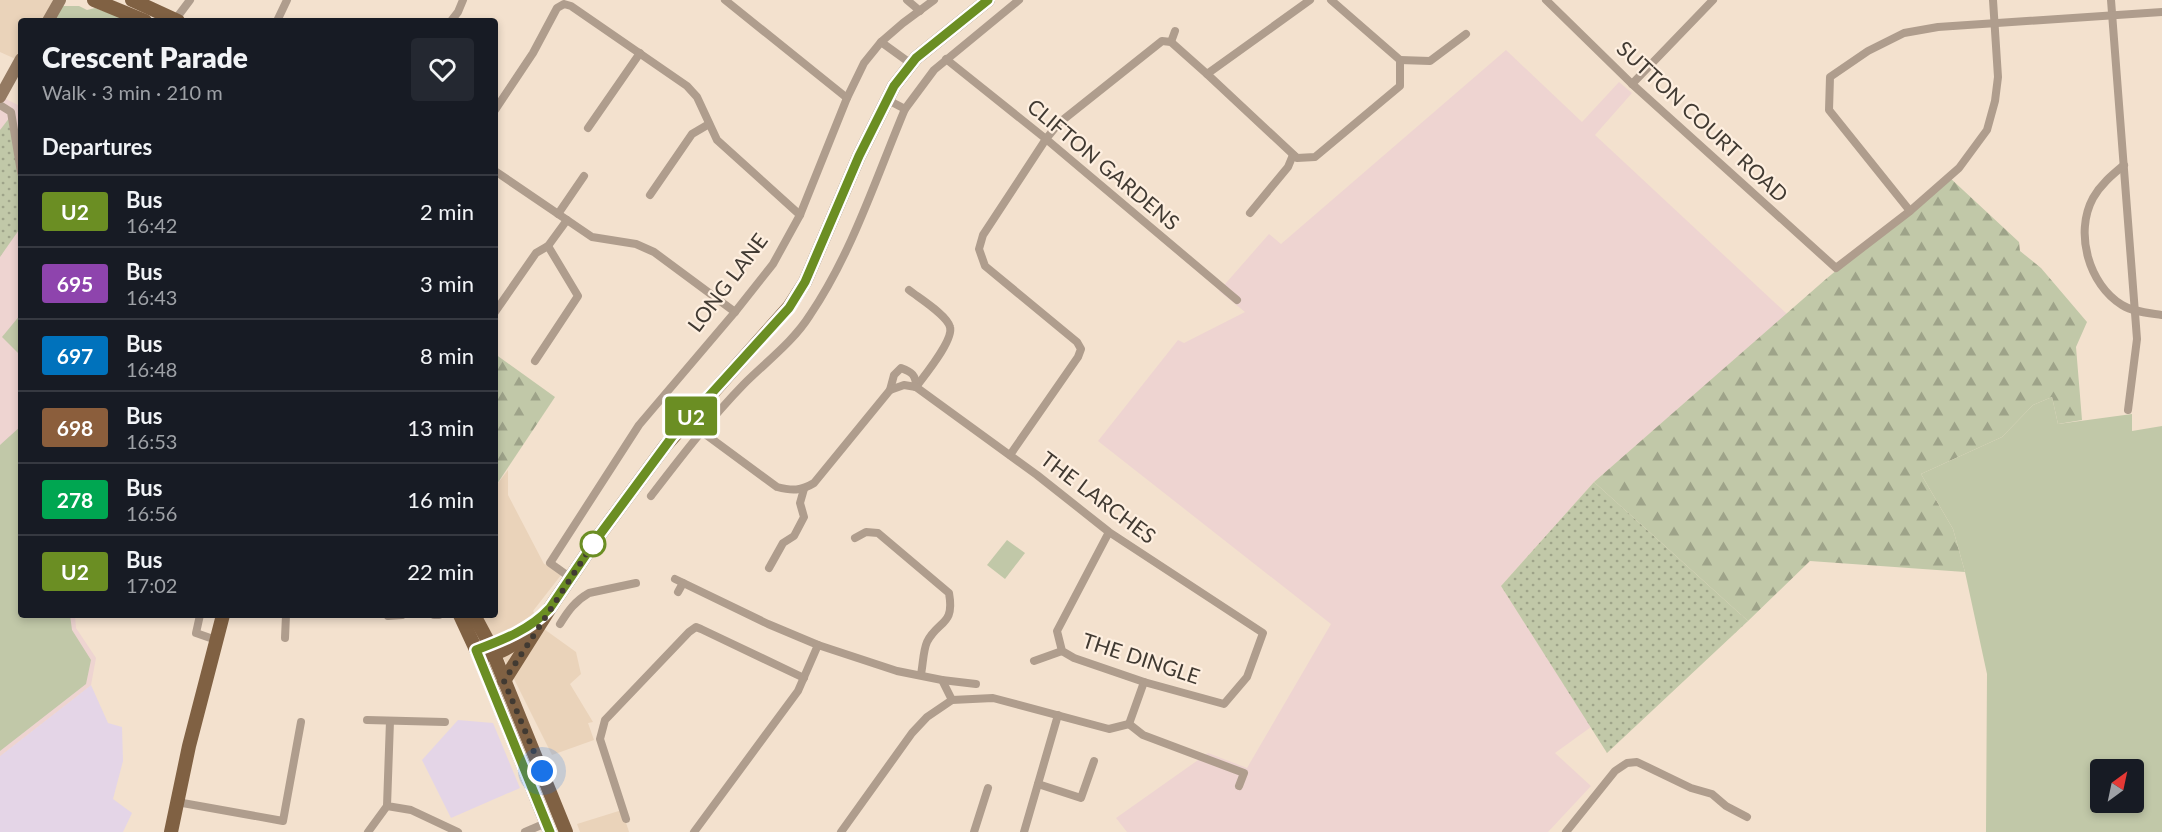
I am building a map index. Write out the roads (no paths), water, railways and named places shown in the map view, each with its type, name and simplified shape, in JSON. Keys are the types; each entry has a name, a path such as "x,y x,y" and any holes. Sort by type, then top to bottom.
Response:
{"main road":[{"path":"94,0 138,18"},
{"path":"132,0 172,18"},
{"path":"504,681 550,607 598,537 672,437 789,308 805,282 886,99 910,63 988,0"},
{"path":"478,653 492,650 550,607"},
{"path":"171,832 189,746 222,618"},
{"path":"461,618 478,653 548,827"},
{"path":"476,618 492,650 566,832"}],"street":[{"path":"50,18 60,0"},
{"path":"178,18 190,0"},
{"path":"278,18 287,0"},
{"path":"453,18 463,0"},
{"path":"725,0 847,98"},
{"path":"907,0 920,11"},
{"name":"LONG LANE","path":"571,578 550,562 639,424 773,264 800,214 847,98 864,63 881,42 934,0"},
{"path":"651,496 701,431 809,317 830,283 905,109 927,79 946,59 1018,0"},
{"path":"1207,74 1310,0"},
{"path":"1330,0 1400,60 1430,61 1466,34"},
{"name":"SUTTON COURT ROAD","path":"1545,0 1632,84 1836,268 1910,211"},
{"path":"1632,84 1713,0"},
{"path":"1993,0 1995,23 1998,77 1995,101 1987,130 1959,168 1910,211 1829,110 1830,76 1868,51 1904,33 1938,27 1995,23 2113,16 2162,12"},
{"path":"2111,0 2137,339 2128,410"},
{"path":"498,106 533,53 557,8 564,4 571,6 687,86 697,97 717,140 800,214"},
{"path":"1171,42 1175,31"},
{"path":"1010,455 1078,357 1081,349 1077,342 985,266 979,249 982,235 1059,123 1162,41 1171,42 1297,158 1315,157 1400,86 1400,60"},
{"path":"881,42 910,63"},
{"path":"588,128 640,53"},
{"name":"CLIFTON GARDENS","path":"946,59 1046,139 1237,300"},
{"path":"0,96 18,64"},
{"path":"886,99 905,109"},
{"path":"0,105 11,112 18,154"},
{"path":"650,195 692,134 709,124"},
{"path":"1250,213 1288,167 1293,154"},
{"path":"2124,165 2104,182 2092,201 2088,213 2086,243 2093,272 2102,287 2124,306 2162,315"},
{"path":"498,173 592,237 636,244 654,252 735,312"},
{"path":"558,213 584,176"},
{"path":"498,308 536,253 548,246 567,220"},
{"path":"535,361 578,296 548,246"},
{"path":"890,390 904,385 916,387 950,339 951,327 943,317 909,290"},
{"name":"THE LARCHES","path":"804,489 814,483 890,390 894,375 901,368 910,371 916,378 916,387 1010,455 1109,532 1263,633"},
{"path":"701,431 777,487 790,491 804,489 800,502 804,517 794,536 783,543 769,568"},
{"path":"855,538 866,532 878,533 949,593 951,607 947,619 927,642 921,674"},
{"name":"THE DINGLE","path":"1109,532 1057,631 1062,651 1074,658 1144,682 1224,704 1247,676 1263,633"},
{"path":"678,592 679,581 768,624 818,645 897,671 976,684"},
{"path":"560,624 582,597 589,593 636,584"},
{"path":"550,607 570,610"},
{"path":"199,618 196,633 216,640"},
{"path":"285,639 286,618"},
{"path":"626,819 600,739 605,720 689,632 696,627 711,633 804,678"},
{"path":"694,832 798,691 818,645"},
{"path":"1034,661 1062,651"},
{"path":"942,680 951,700"},
{"path":"1129,724 1144,682"},
{"path":"841,832 912,733 927,717 951,700 993,698 1109,729 1129,724"},
{"path":"1024,832 1058,715"},
{"path":"367,720 445,722"},
{"path":"368,832 387,806 390,721"},
{"path":"177,802 283,821 301,722"},
{"path":"1129,724 1143,735 1244,772 1239,786"},
{"path":"1038,784 1081,798 1094,761"},
{"path":"1566,832 1615,771 1624,764 1632,762 1645,765 1691,788 1712,794 1726,806 1747,817"},
{"path":"974,832 988,788"},
{"path":"387,806 411,810 458,832"},
{"path":"525,832 548,827"}]}
